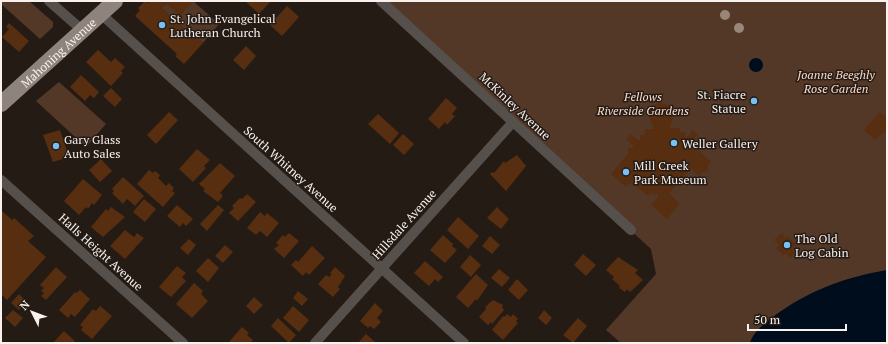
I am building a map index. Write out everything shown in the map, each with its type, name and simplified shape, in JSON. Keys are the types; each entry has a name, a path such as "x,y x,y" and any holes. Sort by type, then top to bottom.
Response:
{"main road":[{"name":"Mahoning Avenue","path":"1,104 115,1"}],"street":[{"path":"50,1 82,30"},
{"name":"McKinley Avenue","path":"381,1 631,230"},
{"name":"South Whitney Avenue","path":"101,14 464,343"},
{"name":"Hillsdale Avenue","path":"315,343 513,122"},
{"name":"Halls Height Avenue","path":"1,180 183,343"}],"green space":[{"path":"1,1 29,1 53,22 53,27 40,39 1,4"},
{"path":"193,1 219,24 203,43 193,34 191,35 161,8 166,3 180,15"},
{"path":"381,1 887,1 887,343 621,343 606,330 656,274 651,249"},
{"path":"59,82 106,124 86,147 36,101"}],"water":[{"path":"753,58 759,58 763,62 763,68 759,72 753,72 749,68 749,62"},
{"path":"887,270 887,343 750,343 754,335 763,325 800,299 842,281"}],"building":[{"name":"St. John Evangelical Lutheran Church","path":"145,1 148,3 150,1 193,1 180,16 166,3 161,8 191,35 193,34 203,43 184,64 175,56 177,54 135,16 140,10 138,8"},
{"path":"245,1 271,1 259,14"},
{"path":"287,6 299,17 282,36 270,25"},
{"path":"9,23 29,41 19,52 2,37 9,29 6,27"},
{"path":"246,46 256,56 244,70 233,60"},
{"path":"98,50 111,62 115,58 125,67 121,71 123,73 111,86 86,62"},
{"path":"81,75 99,92 94,98 90,95 85,101 70,87"},
{"path":"111,88 122,99 115,107 103,96"},
{"path":"446,98 457,108 452,114 455,116 447,125 445,122 439,129 428,119"},
{"path":"658,103 666,104 673,111 670,128 680,128 680,132 685,132 685,136 687,137 693,130 698,135 692,141 692,144 698,144 698,150 711,162 708,166 708,171 703,172 699,176 691,169 669,193 680,204 667,219 651,205 659,196 656,193 654,195 651,193 648,196 631,182 626,187 611,174 628,154 628,148 633,148 633,145 626,139 631,134 640,140 640,135 645,135 645,129 654,129 648,115 651,108"},
{"path":"169,112 178,120 156,144 147,135"},
{"path":"880,112 887,118 887,126 886,131 875,140 864,130"},
{"path":"378,114 399,133 390,144 368,124"},
{"name":"Gary Glass Auto Sales","path":"60,130 69,157 53,162 43,135"},
{"path":"403,134 414,144 404,155 393,145"},
{"path":"197,149 210,160 204,166 206,168 193,182 179,169"},
{"path":"517,155 526,166 506,191 490,174 492,172 494,173 504,161 505,163"},
{"path":"101,159 112,171 100,182 89,170"},
{"path":"220,163 235,176 220,193 223,196 218,202 203,191 205,189 199,184"},
{"path":"149,170 153,173 155,171 160,175 158,178 166,186 169,183 174,188 172,191 175,193 163,207 137,184"},
{"path":"123,177 144,196 135,206 127,199 123,204 112,193 114,191 112,189"},
{"path":"83,179 102,195 94,205 92,203 88,209 86,207 79,215 64,201"},
{"path":"247,194 256,202 238,221 229,213 234,208 232,206 240,198 242,199"},
{"path":"144,199 156,209 145,222 133,212"},
{"path":"177,205 193,219 186,226 183,223 180,227 167,216"},
{"path":"218,205 224,210 207,231 200,224"},
{"path":"111,207 125,217 103,237 91,227 106,209 108,211"},
{"path":"497,207 509,219 501,229 487,218"},
{"path":"1,210 12,220 14,218 34,236 28,241 46,257 7,300 1,294"},
{"path":"260,212 265,216 267,213 279,223 267,237 260,231 256,235 247,228"},
{"path":"458,217 479,236 468,249 447,230"},
{"path":"125,230 134,237 137,233 144,238 125,259 110,246"},
{"path":"289,233 299,241 284,258 274,249 279,245 276,243 283,235 285,237"},
{"name":"The Old Log Cabin","path":"782,233 786,238 788,236 796,245 792,249 795,253 790,258 786,253 783,255 776,248 779,245 774,240"},
{"path":"443,235 457,250 445,263 430,250"},
{"path":"490,236 500,245 492,254 482,246"},
{"path":"189,239 196,245 188,255 180,248"},
{"path":"225,245 233,252 223,263 215,256"},
{"path":"312,246 325,258 309,275 306,272 303,276 291,265 296,260 298,262"},
{"path":"583,254 596,265 586,276 574,265"},
{"path":"470,255 481,265 471,277 460,267"},
{"path":"618,257 638,270 635,273 643,280 630,292 627,289 625,292 619,288 620,286 612,279 614,277 606,270"},
{"path":"208,258 219,268 208,282 196,271"},
{"path":"425,261 443,277 438,282 435,279 429,286 414,273"},
{"path":"177,266 186,273 182,277 186,281 171,297 159,287"},
{"path":"56,267 67,277 46,300 41,296 44,293 41,291 44,288 40,285"},
{"path":"335,267 345,276 338,287 340,289 333,297 318,284 326,275 329,277 332,274 330,273"},
{"path":"499,269 510,278 502,287 491,278"},
{"path":"476,274 488,285 477,301 476,299 468,308 456,297"},
{"path":"517,279 528,290 519,300 508,290"},
{"path":"194,283 203,291 201,294 208,301 192,318 176,304"},
{"path":"80,290 90,299 75,317 71,314 68,318 59,310 75,292 76,293"},
{"path":"298,291 308,299 302,306 293,298"},
{"path":"19,294 26,301 19,310 11,303"},
{"path":"254,297 263,305 254,314 246,306"},
{"path":"493,300 503,305 502,307 504,310 492,324 491,322 488,325 479,317 486,309 485,307"},
{"path":"375,303 383,311 377,318 381,322 374,329 370,326 368,328 360,321"},
{"path":"100,306 112,316 92,339 81,330 83,327 80,325 93,309 96,311"},
{"path":"293,306 309,320 299,332 283,318"},
{"path":"13,310 23,318 15,327 5,318"},
{"path":"544,310 552,318 546,325 538,318"},
{"path":"507,314 511,317 513,314 518,319 516,321 518,323 503,340 492,330 503,316 504,317"},
{"path":"278,318 296,335 289,343 271,326"},
{"path":"578,318 587,326 573,343 563,335"},
{"path":"242,327 249,333 247,335 253,340 251,343 228,343"},
{"path":"64,331 75,341 73,343 53,343"},
{"path":"366,334 375,342 358,343"}],"place":[{"name":"St. John Evangelical Lutheran Church","path":"162,25"},
{"name":"St. Fiacre Statue","path":"754,101"},
{"name":"Weller Gallery","path":"674,143"},
{"name":"Gary Glass Auto Sales","path":"56,146"},
{"name":"Mill Creek Park Museum","path":"626,172"},
{"name":"The Old Log Cabin","path":"787,245"}],"park label":[{"name":"Joanne Beeghly Rose Garden","path":"836,81"},
{"name":"Fellows Riverside Gardens","path":"643,103"}]}
